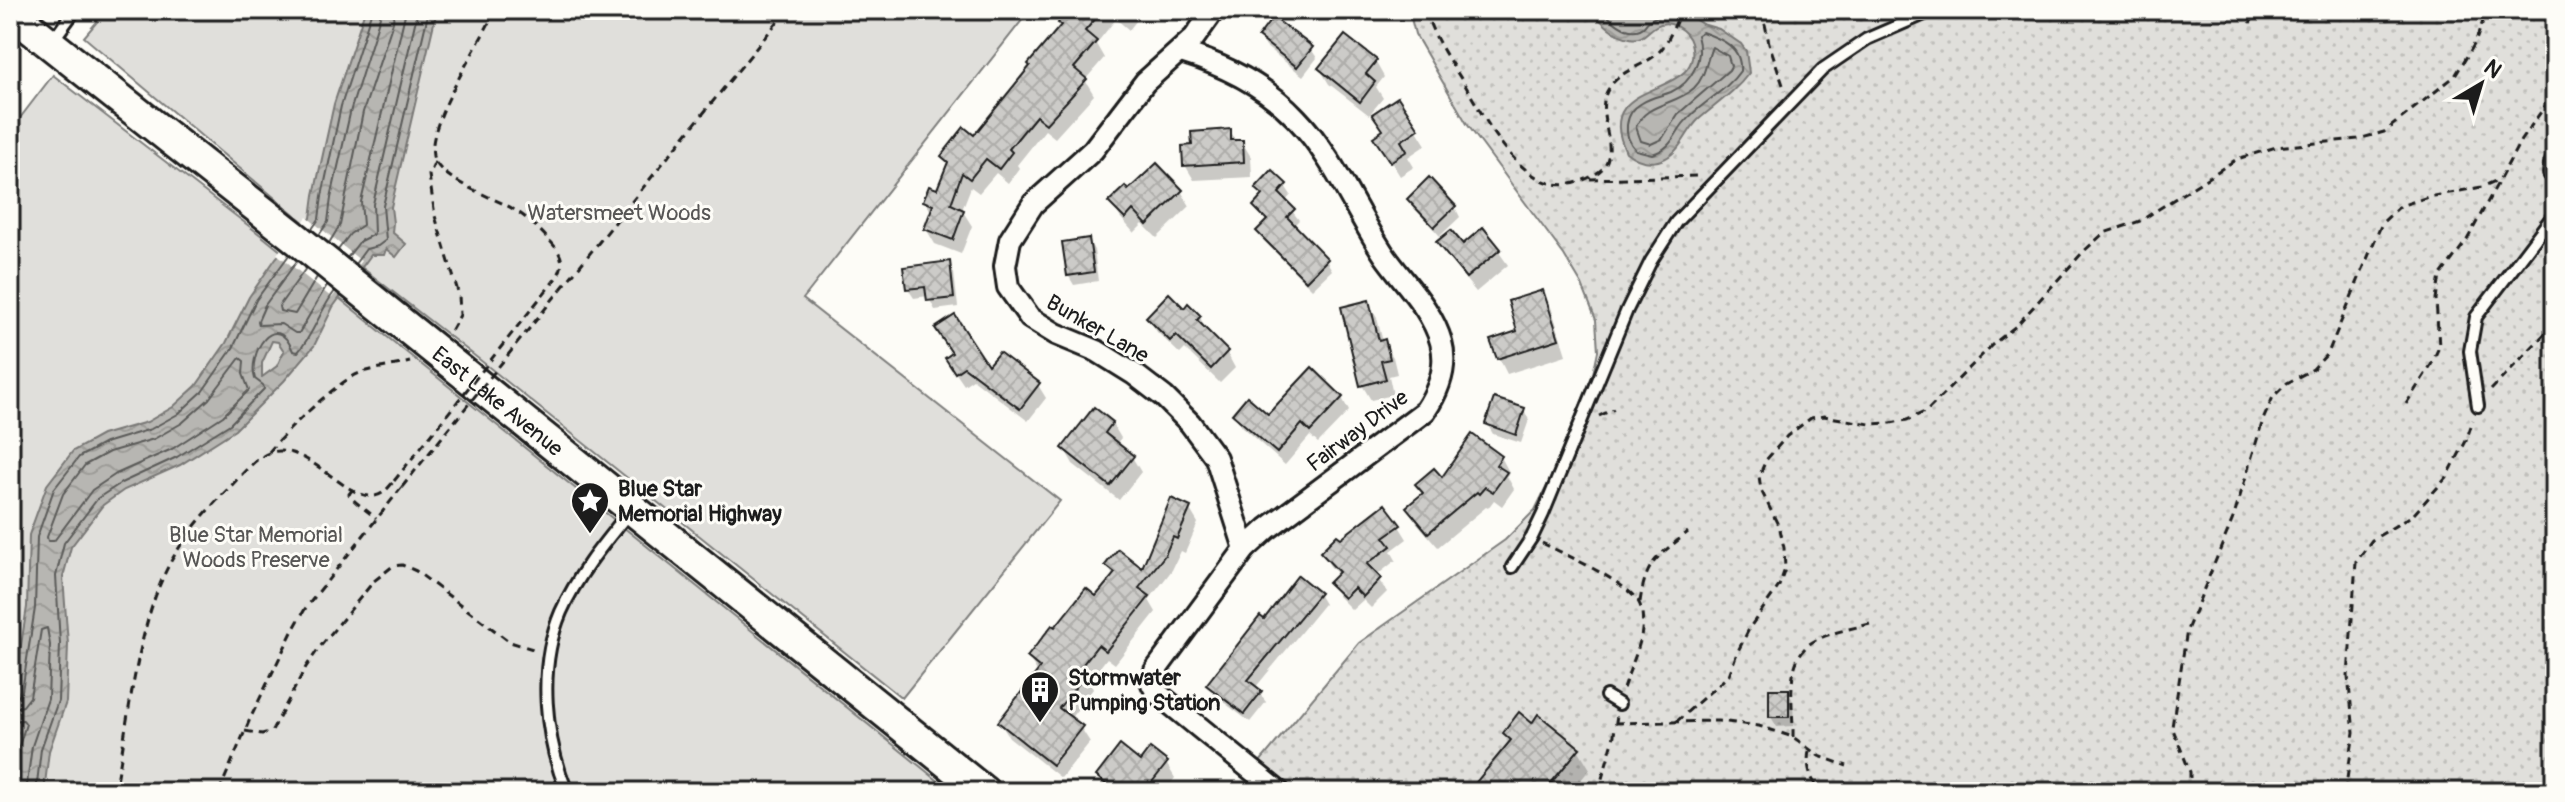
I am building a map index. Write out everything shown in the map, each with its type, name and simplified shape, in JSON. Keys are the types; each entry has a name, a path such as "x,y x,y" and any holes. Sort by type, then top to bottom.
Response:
{"main road":[{"name":"East Lake Avenue","path":"10,12 984,792"}],"street":[{"name":"Bunker Lane","path":"1214,10 1181,52 1145,82 1093,150 1033,204 1010,240 1005,266 1008,287 1030,318 1056,334 1097,351 1134,374 1164,397 1190,423 1216,458 1245,549"},
{"name":"Fairway Drive","path":"1181,52 1212,61 1242,76 1295,117 1316,142 1361,219 1433,322 1442,343 1442,377 1425,411 1289,512 1245,549 1155,671 1152,684 1157,693 1279,792"}],"lane":[{"path":"50,44 75,10"},
{"path":"1512,567 1532,537 1608,352 1651,261 1676,222 1823,69 1867,39 1934,10"},
{"path":"2555,153 2549,174 2555,181"},
{"path":"2478,406 2470,351 2476,317 2555,213"},
{"path":"567,792 557,768 549,732 547,680 550,652 560,614 575,586 594,556 632,509"},
{"path":"1606,696 1619,704"}],"path":[{"path":"268,453 282,450 301,456 353,489 375,496 388,489 563,266 562,257 546,236 516,211 448,176 435,162 432,151 444,109 495,10"},
{"path":"219,792 245,731 305,609 787,10"},
{"path":"1425,10 1438,41 1507,151 1527,171 1557,185 1575,183 1601,170 1607,161 1609,147 1602,115 1602,102 1608,88 1619,76 1654,57 1670,35 1681,10"},
{"path":"1762,10 1769,43 1791,103"},
{"path":"2250,23 2259,10"},
{"path":"1676,722 1729,675 1750,627 1779,586 1785,569 1784,548 1780,529 1761,490 1759,476 1766,460 1787,436 1811,418 1824,416 1870,424 1891,423 1927,411 1992,345 2016,326 2104,233 2140,221 2237,159 2276,147 2358,139 2384,132 2455,76 2475,43 2487,10"},
{"path":"2539,10 2555,17"},
{"path":"2406,404 2439,347 2436,299 2440,276 2467,240 2521,140 2555,92"},
{"path":"435,162 429,175 435,216 459,295 460,315 450,332"},
{"path":"1586,179 1721,176"},
{"path":"2190,792 2190,772 2172,727 2187,630 2234,516 2273,397 2287,383 2313,369 2328,353 2382,223 2400,206 2428,197 2482,187 2500,179"},
{"path":"2345,792 2354,732 2348,676 2356,562 2372,540 2413,515 2447,477 2466,441 2478,406 2555,323"},
{"path":"115,792 146,634 163,578 184,540 204,513 254,463 268,453 298,420 346,381 360,373 410,362"},
{"path":"353,489 349,494 352,499 369,510 376,519"},
{"path":"1598,792 1619,704 1642,634 1640,603 1643,581 1651,563 1688,532"},
{"path":"1532,537 1595,570 1630,592 1640,603"},
{"path":"245,731 262,734 272,731 319,648 374,581 393,566 402,565 416,571 510,642 550,652"},
{"path":"1793,737 1793,682 1796,661 1803,650 1825,636 1870,624"},
{"path":"1615,723 1742,723 1793,737 1819,756 1847,766"},
{"path":"1810,750 1808,759 1812,778 1821,792"}],"green space":[{"name":"Watersmeet Woods","path":"107,10 1030,10 803,299 1060,501 902,698 301,220 84,37"},
{"path":"1409,10 2555,10 2555,792 1296,792 1259,763 1359,643 1505,540 1535,510 1593,374 1598,351 1596,320 1582,285 1564,255 1467,124 1415,34"},
{"name":"Blue Star Memorial Woods Preserve","path":"53,75 262,236 952,792 10,792 10,131"}],"water":[{"path":"365,10 437,10 391,207 392,232 406,244 396,257 386,249 384,255 371,255 333,307 314,346 235,430 180,465 124,490 103,505 71,547 63,577 68,644 66,702 49,751 44,792 10,792 10,715 27,607 29,535 47,485 73,451 102,435 147,422 173,407 196,386 226,343 249,297 276,258 311,218 334,104","holes":["272,341 278,342 284,351 277,366 262,377 262,363"]},
{"path":"1591,10 1672,10 1687,14 1702,24 1719,29 1741,44 1746,51 1749,73 1698,120 1668,157 1654,162 1640,160 1626,152 1619,128 1623,111 1635,99 1682,74 1691,61 1691,43 1682,30 1666,23 1638,38 1624,36 1608,27"}],"pier":[{"path":"307,217 361,261 332,298 277,254"}],"building":[{"path":"1068,10 1103,10 1085,31 1097,41 1074,68 1087,79 1046,124 1036,116 1009,149 1012,152 999,169 986,159 970,179 962,173 951,204 964,210 953,240 924,229 933,205 923,201 929,186 937,189 948,162 941,156 964,127 974,135 1061,25 1058,23"},
{"path":"1273,17 1313,47 1297,67 1258,37"},
{"path":"1345,35 1377,60 1366,74 1375,82 1360,102 1318,68"},
{"path":"1398,97 1419,129 1401,141 1407,151 1390,162 1373,137 1383,130 1372,114"},
{"path":"1231,129 1231,140 1243,140 1244,162 1183,166 1182,146 1192,145 1191,132"},
{"path":"1157,163 1183,190 1147,225 1133,210 1125,219 1108,202 1125,186 1128,190"},
{"path":"1272,170 1287,184 1279,193 1295,209 1287,217 1328,259 1306,281 1256,231 1267,220 1253,206 1263,195 1255,188"},
{"path":"1429,177 1456,206 1434,227 1407,199"},
{"path":"1483,227 1501,249 1466,278 1436,242 1451,230 1463,244"},
{"path":"1089,238 1094,272 1067,276 1062,242"},
{"path":"950,261 954,298 927,301 925,287 906,289 903,267"},
{"path":"1543,290 1559,339 1497,359 1490,340 1517,331 1508,301"},
{"path":"1169,293 1184,308 1188,303 1201,316 1197,320 1228,351 1211,369 1176,335 1170,341 1146,317"},
{"path":"1369,300 1379,341 1385,339 1390,359 1381,361 1386,379 1360,386 1341,307"},
{"path":"955,315 988,365 999,352 1040,383 1020,409 964,367 955,373 945,358 952,353 935,328"},
{"path":"1312,367 1343,397 1310,432 1302,424 1277,453 1232,414 1247,396 1268,414"},
{"path":"1494,398 1525,408 1516,435 1485,424"},
{"path":"1094,407 1113,422 1105,433 1134,456 1110,486 1062,448"},
{"path":"1472,434 1502,456 1496,465 1507,472 1493,492 1485,487 1479,494 1477,492 1428,533 1406,507 1423,493 1415,484 1434,468 1442,477"},
{"path":"1171,498 1191,507 1177,539 1173,537 1165,555 1139,588 1150,596 1106,651 1098,645 1080,668 1087,673 1059,708 1083,726 1052,765 998,722 1040,668 1027,657 1086,588 1096,596 1115,573 1105,565 1118,549 1142,568"},
{"path":"1385,504 1401,525 1384,537 1391,546 1367,564 1381,578 1363,597 1354,588 1344,598 1328,583 1339,572 1320,552 1337,535 1341,538"},
{"path":"1298,575 1320,593 1248,680 1262,691 1244,714 1206,685 1260,616 1264,619"},
{"path":"1769,689 1789,689 1789,717 1769,717"},
{"path":"1519,712 1532,723 1538,714 1580,748 1551,783 1561,792 1468,792 1511,740 1503,733"},
{"path":"1120,745 1140,761 1150,748 1168,762 1144,792 1116,792 1096,776"}],"place":[{"name":"Blue Star Memorial Highway","path":"590,535"},
{"name":"Stormwater Pumping Station","path":"1040,724"}]}
